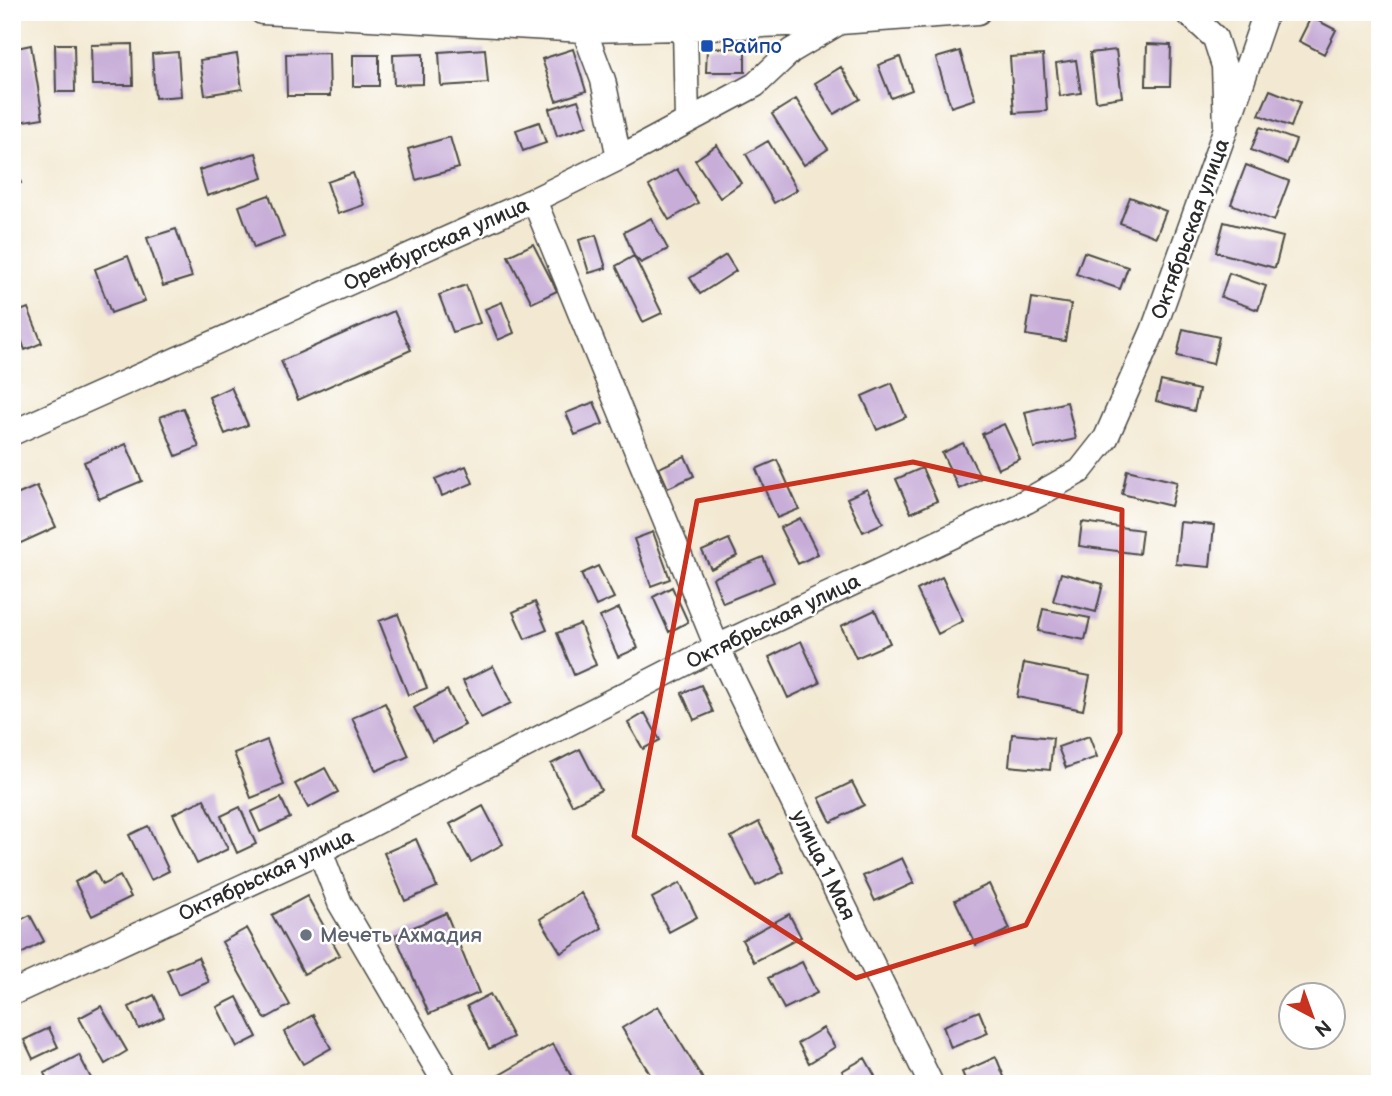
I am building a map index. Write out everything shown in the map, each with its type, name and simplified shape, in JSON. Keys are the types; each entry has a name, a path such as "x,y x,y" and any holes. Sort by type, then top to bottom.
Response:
{"street":[{"path":"262,12 447,17 584,30 840,22 978,12"},
{"name":"Октябрьская улица","path":"12,993 320,851 716,647 1027,501 1080,471 1106,438 1153,331 1226,128 1224,66 1215,38 1187,12"},
{"path":"1226,128 1266,12"},
{"name":"Оренбургская улица","path":"12,433 534,200 619,158 755,85 791,51 840,22"},
{"path":"685,28 687,121"},
{"path":"584,30 603,80 619,158"},
{"name":"улица 1 Мая","path":"534,200 716,647 931,1084"},
{"path":"320,851 340,903 446,1084"}],"highlighted area":[{"path":"913,462 1122,510 1120,733 1026,925 856,978 634,836 667,649 697,501"}],"building":[{"path":"1311,17 1336,30 1324,54 1299,41"},
{"path":"55,44 74,44 75,92 56,92"},
{"path":"132,44 133,85 92,85 91,45"},
{"path":"1147,44 1171,45 1170,86 1146,86"},
{"path":"31,45 43,118 12,123 12,49"},
{"path":"707,48 745,48 745,72 706,72"},
{"path":"485,49 488,83 441,86 439,52"},
{"path":"573,49 586,91 556,101 542,59"},
{"path":"1116,50 1122,97 1096,101 1090,53"},
{"path":"960,51 975,99 951,107 936,58"},
{"path":"178,52 181,96 155,98 152,54"},
{"path":"329,53 330,96 287,96 286,54"},
{"path":"237,54 242,89 205,95 200,60"},
{"path":"423,54 423,84 394,85 393,55"},
{"path":"353,55 379,55 379,86 353,86"},
{"path":"1043,55 1047,111 1014,113 1010,57"},
{"path":"900,57 912,90 891,98 878,65"},
{"path":"1076,60 1081,93 1060,96 1056,63"},
{"path":"841,67 860,99 834,114 815,83"},
{"path":"1270,90 1300,102 1291,127 1259,115"},
{"path":"796,99 828,149 804,165 772,114"},
{"path":"578,100 587,126 557,136 549,109"},
{"path":"539,122 546,143 523,151 516,130"},
{"path":"1260,127 1296,140 1287,164 1251,150"},
{"path":"450,137 459,168 416,180 408,149"},
{"path":"768,141 797,190 774,203 746,154"},
{"path":"717,145 741,183 720,198 695,160"},
{"path":"256,153 263,178 207,196 199,170"},
{"path":"12,162 21,183 12,187"},
{"path":"1246,165 1289,181 1274,221 1231,204"},
{"path":"677,169 698,203 669,220 649,186"},
{"path":"353,173 364,205 338,214 327,182"},
{"path":"269,195 284,237 254,248 239,206"},
{"path":"1130,197 1166,211 1156,237 1120,223"},
{"path":"651,218 668,249 641,263 634,256 624,232"},
{"path":"1224,222 1283,237 1275,268 1216,252"},
{"path":"176,229 192,277 163,286 147,238"},
{"path":"596,235 606,268 589,273 579,240"},
{"path":"533,244 557,291 532,303 508,256"},
{"path":"1084,252 1128,267 1120,289 1076,274"},
{"path":"726,255 736,271 700,294 690,278"},
{"path":"128,256 145,301 111,313 95,269"},
{"path":"634,256 662,313 643,322 616,266"},
{"path":"1229,273 1266,286 1258,310 1221,297"},
{"path":"466,285 480,323 453,332 439,295"},
{"path":"1032,298 1071,304 1065,341 1026,335"},
{"path":"502,302 514,333 498,340 485,309"},
{"path":"28,308 42,343 25,350 12,314"},
{"path":"394,311 411,350 298,400 281,361"},
{"path":"1183,329 1219,337 1213,364 1177,356"},
{"path":"1161,381 1199,390 1194,411 1156,401"},
{"path":"892,383 906,417 877,430 862,396"},
{"path":"231,387 248,425 225,434 209,397"},
{"path":"594,402 603,424 575,435 566,413"},
{"path":"1067,402 1076,439 1034,448 1025,412"},
{"path":"183,408 199,447 176,456 160,417"},
{"path":"1004,424 1020,459 998,469 982,434"},
{"path":"963,443 981,478 959,489 942,453"},
{"path":"126,444 142,481 99,499 84,462"},
{"path":"685,456 694,476 668,488 659,468"},
{"path":"777,460 799,509 777,518 756,469"},
{"path":"466,466 473,483 442,496 435,479"},
{"path":"922,468 937,501 911,513 896,479"},
{"path":"1127,470 1177,482 1171,506 1122,494"},
{"path":"37,486 56,527 12,547 12,497"},
{"path":"867,489 883,523 863,532 847,498"},
{"path":"800,518 818,554 798,564 780,528"},
{"path":"1082,522 1142,530 1139,554 1079,546"},
{"path":"1180,522 1214,525 1210,567 1176,564"},
{"path":"653,532 670,579 651,586 634,539"},
{"path":"729,539 737,556 711,569 702,551"},
{"path":"763,557 774,582 723,603 713,578"},
{"path":"598,566 614,598 596,606 581,574"},
{"path":"1061,573 1103,584 1096,612 1053,601"},
{"path":"942,577 963,621 938,634 917,590"},
{"path":"672,587 688,622 669,632 653,597"},
{"path":"535,602 547,630 525,639 513,612"},
{"path":"619,608 638,648 618,657 600,617"},
{"path":"1043,609 1090,618 1085,640 1038,631"},
{"path":"875,610 890,643 856,658 841,626"},
{"path":"398,614 427,688 408,695 379,621"},
{"path":"580,624 596,665 574,675 557,633"},
{"path":"801,641 820,683 788,698 769,657"},
{"path":"1024,663 1090,676 1083,710 1017,697"},
{"path":"493,666 511,703 481,718 463,681"},
{"path":"701,685 713,712 694,720 682,693"},
{"path":"447,690 465,725 432,742 414,708"},
{"path":"385,703 409,756 376,771 352,718"},
{"path":"645,713 660,740 643,749 628,723"},
{"path":"1012,734 1053,738 1050,770 1009,766"},
{"path":"1089,736 1097,757 1066,768 1058,747"},
{"path":"267,740 284,785 251,798 234,753"},
{"path":"580,749 601,790 572,805 551,764"},
{"path":"325,768 338,792 308,808 295,784"},
{"path":"852,782 864,805 831,822 819,798"},
{"path":"281,798 290,818 260,832 251,812"},
{"path":"204,799 228,849 197,864 173,814"},
{"path":"483,806 503,844 471,862 450,824"},
{"path":"240,807 256,844 237,853 221,816"},
{"path":"759,822 784,872 756,886 731,837"},
{"path":"148,826 169,871 151,880 129,835"},
{"path":"416,839 437,887 405,901 384,853"},
{"path":"902,858 914,883 875,901 863,876"},
{"path":"95,871 102,885 120,876 131,897 92,916 75,882"},
{"path":"680,883 697,917 669,932 652,898"},
{"path":"989,884 1010,929 976,945 955,900"},
{"path":"581,893 602,928 561,953 540,919"},
{"name":"Мечеть Ахмадия","path":"307,896 340,955 304,974 272,915"},
{"path":"446,913 479,993 429,1014 395,935"},
{"path":"789,914 801,937 754,962 742,940"},
{"path":"30,915 44,941 12,959 12,924"},
{"path":"247,928 290,1005 265,1019 222,942"},
{"path":"198,957 209,982 178,995 167,970"},
{"path":"802,962 817,993 784,1009 768,978"},
{"path":"490,994 513,1037 489,1049 467,1006"},
{"path":"154,995 164,1017 139,1029 129,1007"},
{"path":"237,997 257,1037 237,1047 217,1007"},
{"path":"101,1006 127,1051 105,1064 79,1018"},
{"path":"658,1006 706,1084 656,1084 622,1028"},
{"path":"979,1011 988,1033 951,1048 943,1026"},
{"path":"313,1015 331,1048 303,1064 284,1032"},
{"path":"49,1028 58,1047 33,1059 24,1040"},
{"path":"823,1028 835,1047 809,1063 798,1043"},
{"path":"553,1044 576,1084 484,1084"},
{"path":"79,1055 94,1084 49,1084 44,1073"},
{"path":"996,1057 1005,1079 994,1084 967,1084 962,1072"},
{"path":"865,1058 875,1076 862,1084 849,1084 842,1071"},
{"path":"12,1068 19,1084 12,1084"}],"place":[{"name":"Райпо","path":"707,46"},
{"name":"Мечеть Ахмадия","path":"306,935"}]}
